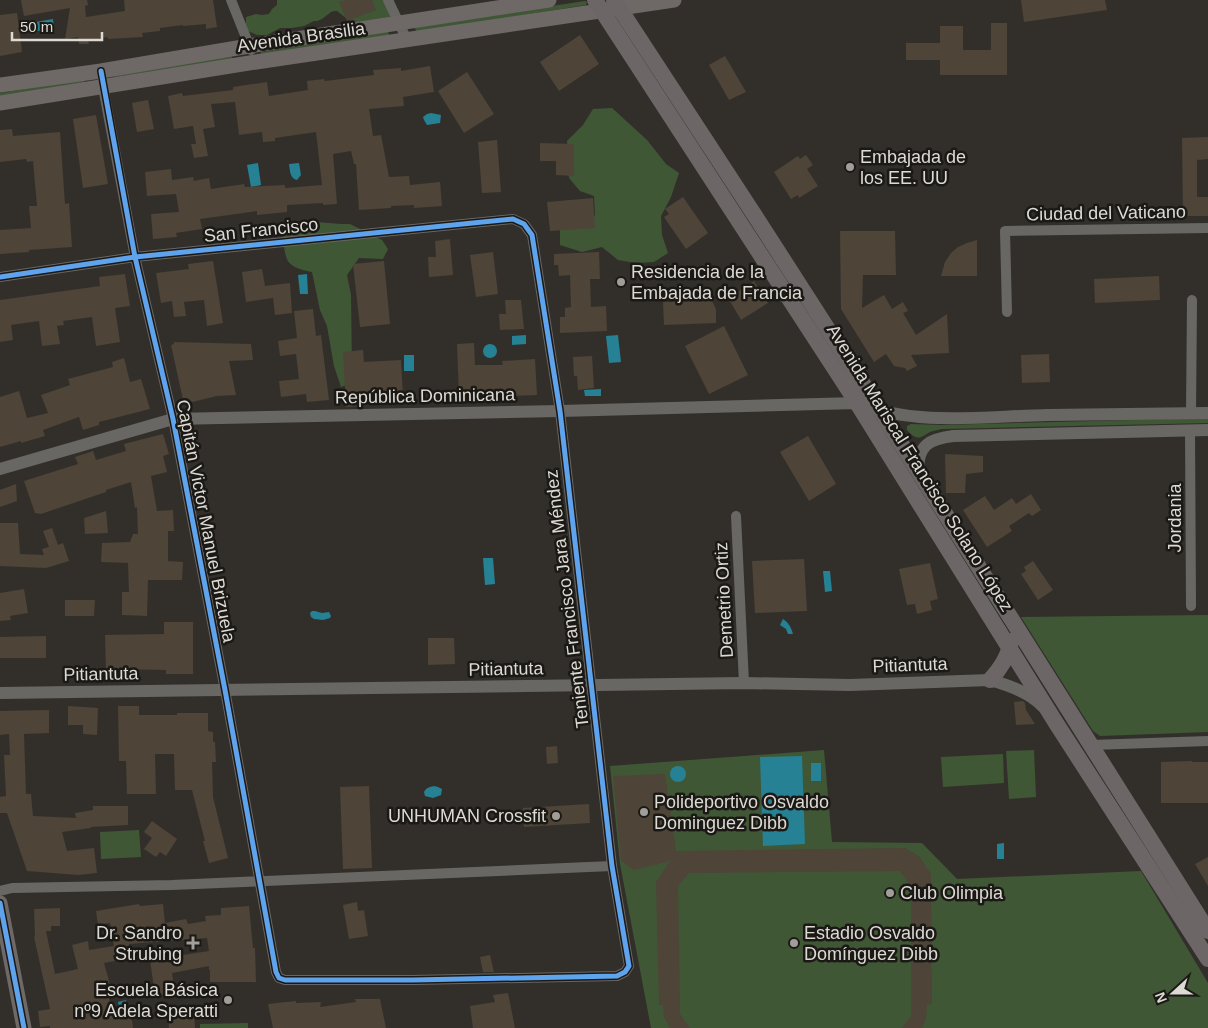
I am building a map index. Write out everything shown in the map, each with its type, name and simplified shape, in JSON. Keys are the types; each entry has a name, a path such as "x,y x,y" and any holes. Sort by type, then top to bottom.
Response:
{"highway":[{"name":"Avenida Mariscal Francisco Solano López","path":"608,6 1056,724 1208,959"},
{"name":"Avenida Mariscal Francisco Solano López","path":"608,6 759,222 1208,931"},
{"path":"990,680 996,674 1010,649 1013,621"}],"main road":[{"name":"Avenida Brasilia","path":"0,85 101,71 549,0"},
{"name":"Avenida Brasilia","path":"0,103 408,40 608,6 674,0"},
{"path":"0,904 24,1028"}],"street":[{"path":"231,0 256,62"},
{"path":"388,0 408,40"},
{"name":"Capitán Victor Manuel Brizuela","path":"101,71 135,257 173,420 225,690 276,972 279,978"},
{"name":"San Francisco","path":"0,277 135,257 513,219 524,224"},
{"name":"Teniente Francisco Jara Méndez","path":"279,978 285,980 422,980 617,976 625,972 629,966 612,866 560,411 532,235 524,224"},
{"name":"Ciudad del Vaticano","path":"1007,312 1005,230 1208,228"},
{"path":"1191,413 1192,300"},
{"path":"857,403 881,412 921,418 1208,413"},
{"name":"República Dominicana","path":"0,468 173,420 857,403"},
{"path":"1046,415 1047,434"},
{"name":"Jordania","path":"1190,430 1191,606"},
{"path":"918,471 918,459 922,450 931,440 942,437 1208,430"},
{"name":"Demetrio Ortiz","path":"736,516 744,683"},
{"name":"Pitiantuta","path":"0,693 744,683 850,685 990,680 1006,684 1026,694 1038,702 1056,724"},
{"path":"1091,745 1208,742"},
{"path":"0,891 12,888 172,885 612,866"}],"green space":[{"path":"277,0 394,0 387,25 389,36 261,55 261,52 368,35 337,11 331,12 322,19 304,26 280,28 267,35 257,35 248,31 246,17 256,14 269,14 277,5"},
{"path":"587,2 586,5 417,32 415,29 416,27"},
{"path":"231,56 233,59 115,77 115,76"},
{"path":"83,80 85,82 0,97 0,93"},
{"path":"612,108 647,140 666,164 679,173 671,197 661,216 662,235 668,253 654,262 636,263 618,260 602,247 582,252 560,245 560,222 584,228 595,215 594,196 580,191 569,178 567,141 583,125 593,109"},
{"path":"316,222 350,224 382,240 388,249 383,259 359,258 347,275 351,295 352,373 351,383 341,387 334,366 327,326 320,310 312,272 291,265 286,257 282,235 292,228"},
{"path":"1208,418 1208,423 942,429 919,438 913,436 907,429 907,426 911,424 942,425"},
{"path":"1208,615 1208,732 1100,736 1093,731 1021,617"},
{"name":"Club Olimpia","path":"824,750 832,842 922,843 957,879 1141,871 1208,983 1208,1028 651,1028 620,864 610,766"},
{"path":"1034,750 1036,797 1009,799 1006,751"},
{"path":"1003,754 1004,783 943,787 941,757"},
{"path":"139,830 141,857 101,859 100,832"},
{"path":"248,1023 248,1028 200,1028 200,1024"}],"water":[{"path":"53,19 54,29 37,31 36,22"},
{"path":"431,113 441,115 440,123 427,125 423,117"},
{"path":"258,163 261,185 251,187 247,165"},
{"path":"299,163 301,175 297,180 290,172 289,164"},
{"path":"307,274 308,294 300,294 298,275"},
{"path":"526,335 526,344 512,345 512,336"},
{"path":"618,335 621,362 609,363 606,336"},
{"path":"490,344 495,346 497,351 495,356 490,358 485,356 483,351 485,346"},
{"path":"404,355 414,355 414,371 404,371"},
{"path":"601,389 601,396 585,396 584,390"},
{"path":"483,558 493,558 495,584 485,585"},
{"path":"823,571 830,571 832,591 825,592"},
{"path":"312,611 329,612 331,616 323,620 314,619 310,613"},
{"path":"783,619 789,625 793,634 788,634 786,629 780,625"},
{"path":"802,756 805,844 763,846 760,757"},
{"path":"811,763 821,763 821,781 811,781"},
{"path":"678,766 684,768 686,774 684,780 678,782 672,780 670,774 672,768"},
{"path":"434,786 442,789 441,795 433,798 425,796 424,792 429,787"},
{"path":"1004,843 1004,859 997,859 997,844"},
{"path":"126,1000 130,1016 121,1018 118,1002"}],"building":[{"path":"21,0 87,0 88,5 85,6 86,17 125,11 124,0 213,0 217,27 206,29 206,24 183,25 142,33 143,37 108,39 108,37 88,41 89,44 79,44 78,37 65,39 70,8 24,16"},
{"path":"345,0 372,0 376,10 347,21 339,2"},
{"path":"1021,0 1105,0 1107,10 1024,22"},
{"path":"17,13 22,52 0,56 0,15"},
{"path":"991,23 1007,23 1007,75 940,75 940,60 906,60 906,43 940,43 940,26 963,26 963,50 991,50"},
{"path":"580,35 599,64 559,91 540,62"},
{"path":"725,56 746,92 729,100 709,65"},
{"path":"430,66 434,92 403,97 404,106 369,109 373,136 381,135 389,177 409,176 410,185 440,182 442,206 414,208 414,205 391,206 391,208 359,210 356,164 354,164 351,151 333,154 337,204 287,205 287,212 257,215 257,211 200,219 202,229 176,233 177,237 153,239 151,214 179,212 176,194 147,196 145,172 171,169 172,180 193,177 194,181 209,178 211,189 244,184 245,187 285,185 285,188 322,185 316,132 275,138 275,141 263,142 262,132 239,135 235,102 211,104 215,127 203,129 208,156 194,158 191,144 196,144 193,126 174,129 168,96 182,93 183,96 233,90 233,87 267,82 269,96 308,90 307,81 324,79 325,81 374,75 373,70 401,68 401,71"},
{"path":"467,72 494,114 464,133 438,91"},
{"path":"148,100 154,129 137,132 132,103"},
{"path":"96,115 108,184 83,188 73,119"},
{"path":"12,129 13,136 60,132 65,204 69,203 72,247 0,254 0,230 31,228 29,206 37,206 33,161 27,162 26,159 0,162 0,130"},
{"path":"1208,137 1208,159 1197,160 1197,197 1208,197 1208,216 1183,216 1182,138"},
{"path":"497,140 501,192 482,193 478,142"},
{"path":"540,143 574,144 574,176 556,175 556,161 540,161"},
{"path":"806,155 813,165 807,169 818,186 799,198 798,195 791,199 774,172 798,156 800,159"},
{"path":"683,197 708,233 686,249 664,217 669,214 665,209"},
{"path":"593,198 595,228 550,231 547,202"},
{"path":"840,231 895,231 896,275 863,275 862,308 884,295 892,309 903,302 908,311 903,313 916,335 947,314 949,353 911,355 917,366 907,371 905,368 894,366 886,354 874,362 841,309"},
{"path":"450,239 453,275 429,277 428,257 436,257 435,241"},
{"path":"977,240 977,276 941,276 945,262 951,253 958,247"},
{"path":"493,252 498,294 476,297 470,255"},
{"path":"599,252 600,279 590,279 591,307 606,306 607,331 560,333 560,317 565,317 565,308 571,307 570,275 559,276 558,265 554,265 554,254"},
{"path":"213,261 223,323 207,326 204,300 184,302 186,316 174,317 172,301 161,303 156,273 189,269 188,264"},
{"path":"384,261 390,324 360,327 353,264"},
{"path":"262,269 265,286 290,283 292,313 275,315 273,298 246,302 242,272"},
{"path":"125,274 130,306 115,308 120,342 96,346 92,317 63,321 64,325 57,326 60,344 42,346 39,321 11,325 13,340 0,342 0,300 100,286 99,277"},
{"path":"1159,276 1160,300 1095,303 1094,279"},
{"path":"754,281 768,303 741,320 728,298"},
{"path":"505,300 521,300 524,329 500,330 499,314 506,314"},
{"path":"712,301 716,309 716,323 664,325 663,302"},
{"path":"313,309 316,336 321,335 329,400 307,402 306,394 281,397 279,381 299,379 296,354 280,356 278,341 297,338 294,311"},
{"path":"724,326 748,375 709,394 685,346"},
{"path":"174,342 251,344 253,360 229,361 236,395 217,396 184,404 171,345"},
{"path":"474,343 475,365 503,365 502,361 535,359 537,395 459,396 457,344"},
{"path":"363,350 364,362 401,360 403,396 366,399 367,406 346,407 343,352"},
{"path":"1049,354 1050,382 1022,383 1021,355"},
{"path":"592,356 594,388 578,390 577,376 574,376 573,357"},
{"path":"124,358 130,382 141,379 150,409 99,422 99,425 83,430 79,417 43,430 45,436 0,447 0,397 19,391 27,418 48,413 41,395 70,385 68,379 113,367 112,362"},
{"path":"163,434 169,454 163,456 167,472 151,476 157,511 173,510 174,531 168,531 168,561 183,562 182,580 148,580 147,616 122,615 122,592 129,592 128,563 101,562 102,543 130,542 133,534 138,534 137,507 135,508 131,482 41,514 35,513 24,481 78,464 75,457 93,451 96,460 126,451 124,444"},
{"path":"808,436 836,484 809,501 780,452"},
{"path":"945,454 983,456 983,472 966,474 965,493 946,493"},
{"path":"16,484 17,501 0,507 0,490"},
{"path":"1031,494 1041,510 1032,516 1029,513 1009,526 1012,531 987,547 963,510 985,496 994,510 1012,498 1016,504"},
{"path":"106,511 108,533 85,534 84,518"},
{"path":"0,523 18,523 20,554 44,555 42,549 49,547 43,531 52,528 58,545 63,543 69,561 46,568 0,566"},
{"path":"804,559 807,611 755,613 752,561"},
{"path":"1033,561 1053,590 1038,600 1021,574 1026,571 1024,567"},
{"path":"930,563 938,599 930,601 932,610 917,614 915,604 907,605 899,569"},
{"path":"24,589 28,613 10,616 11,620 0,621 0,593"},
{"path":"65,600 95,600 94,616 65,616"},
{"path":"164,622 193,622 193,674 166,674 166,670 106,669 105,635 164,634"},
{"path":"46,636 46,658 0,658 0,637"},
{"path":"428,638 454,638 455,664 428,665"},
{"path":"1023,701 1026,710 1035,724 1016,725 1014,702"},
{"path":"68,706 98,708 97,735 83,734 83,725 68,725"},
{"path":"118,706 139,706 139,715 208,713 208,731 213,732 213,742 215,742 216,762 212,762 213,797 228,858 209,863 192,790 175,790 174,754 155,754 156,794 127,794 126,761 119,761"},
{"path":"49,710 49,733 24,734 26,794 31,794 33,816 76,818 75,813 93,810 93,806 128,806 128,825 91,827 62,832 67,851 94,848 97,873 78,875 27,871 7,813 0,813 0,797 6,796 4,755 10,755 9,734 0,735 0,711"},
{"path":"557,746 558,763 547,764 546,747"},
{"path":"1161,762 1208,762 1208,803 1161,803"},
{"path":"665,774 676,851 905,848 919,856 931,874 932,1004 927,1005 926,1020 922,1028 902,1028 911,1016 911,887 900,871 689,873 678,886 680,1014 690,1028 670,1028 664,1017 663,1005 659,1005 656,882 670,861 634,870 621,861 613,776"},
{"path":"369,786 372,868 343,869 340,787"},
{"name":"UNHUMAN Crossfit","path":"589,804 590,823 524,827 523,808"},
{"path":"152,821 177,839 166,856 160,852 156,857 144,849 152,838 144,832"},
{"path":"1208,857 1208,886 1195,864"},
{"path":"357,902 358,911 364,910 368,936 349,939 343,905"},
{"path":"139,904 140,906 163,904 165,923 186,919 188,924 206,921 205,916 221,915 221,908 249,906 253,948 255,948 256,982 210,982 209,966 172,973 175,993 155,996 150,960 209,951 207,938 129,944 131,958 104,963 111,988 107,989 113,1018 131,1014 133,1028 40,1027 38,1011 50,1009 34,937 34,909 60,908 60,926 51,926 51,931 46,931 55,974 78,969 72,945 88,941 89,950 114,946 110,923 98,925 96,911"},
{"path":"490,955 494,972 483,972 480,957"},
{"path":"508,993 515,1028 473,1028 470,1006 495,1002 493,995"},
{"path":"355,999 380,999 386,1028 273,1028 268,1004 296,1001 296,1003 321,1002 320,1007 356,1002"},
{"path":"194,1011 195,1028 169,1028 168,1012"}],"cycle path":[{"path":"0,277 135,257 513,219 524,224 532,235 560,411 612,866 629,966 625,972 617,976 413,980 285,980 279,978 276,972 173,419 135,257 101,71"},
{"path":"0,903 24,1028"}],"place":[{"name":"Embajada de los EE. UU","path":"850,167"},
{"name":"Residencia de la Embajada de Francia","path":"621,282"},
{"name":"Polideportivo Osvaldo Dominguez Dibb","path":"644,812"},
{"name":"UNHUMAN Crossfit","path":"556,816"},
{"name":"Club Olimpia","path":"890,893"},
{"name":"Dr. Sandro Strubing","path":"193,943"},
{"name":"Estadio Osvaldo Domínguez Dibb","path":"794,943"},
{"name":"Escuela Básica nº9 Adela Speratti","path":"228,1000"}]}
